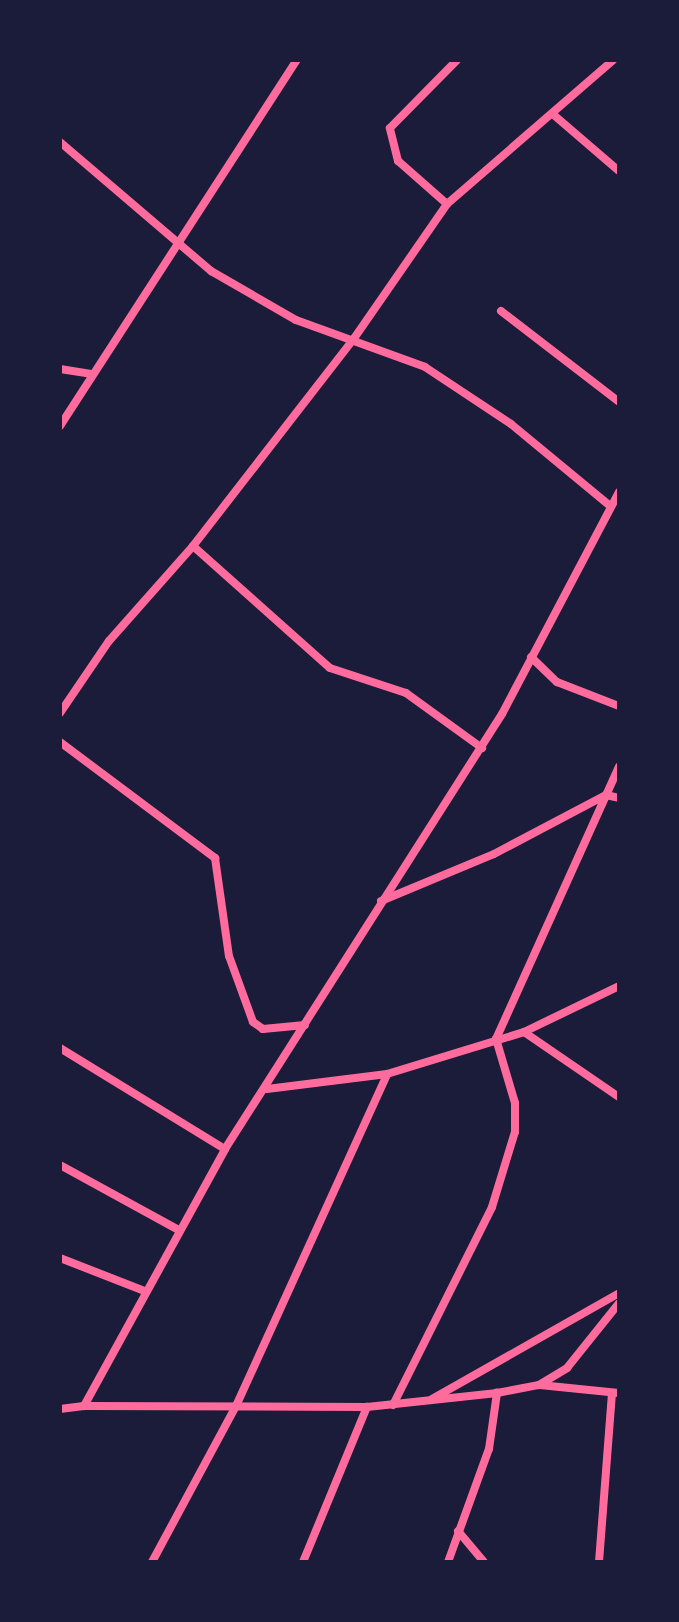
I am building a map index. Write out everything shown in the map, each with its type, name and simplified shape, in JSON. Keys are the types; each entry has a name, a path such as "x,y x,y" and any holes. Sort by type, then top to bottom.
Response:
{"street":[{"path":"60,426 181,246 297,60"},
{"path":"447,204 398,161 390,128 457,60"},
{"path":"60,713 109,641 193,546 355,337 447,204 555,116 613,60"},
{"path":"555,116 619,171"},
{"path":"60,142 181,246 296,320 355,337 425,367 475,399 609,505"},
{"path":"501,311 619,402"},
{"path":"60,369 93,374"},
{"path":"84,1406 142,1290 225,1149 266,1090 377,903 482,748 609,505 619,492"},
{"path":"193,546 330,668 406,693 482,748"},
{"path":"531,657 557,682 619,706"},
{"path":"60,742 215,858 229,956 253,1022 263,1029 305,1025"},
{"path":"393,1405 492,1207 515,1132 515,1103 496,1039 619,767"},
{"path":"377,903 446,868 494,854 606,795 619,798"},
{"path":"266,1090 387,1074 524,1032 619,986"},
{"path":"524,1032 619,1097"},
{"path":"60,1048 225,1149"},
{"path":"152,1562 236,1406 387,1074"},
{"path":"60,1165 177,1229"},
{"path":"60,1258 142,1290"},
{"path":"424,1403 619,1293"},
{"path":"539,1385 584,1353 619,1303"},
{"path":"60,1409 84,1406 367,1407 424,1403 539,1385 615,1394 599,1562"},
{"path":"448,1562 489,1449 497,1393"},
{"path":"303,1562 367,1407"},
{"path":"458,1531 484,1562"}]}
